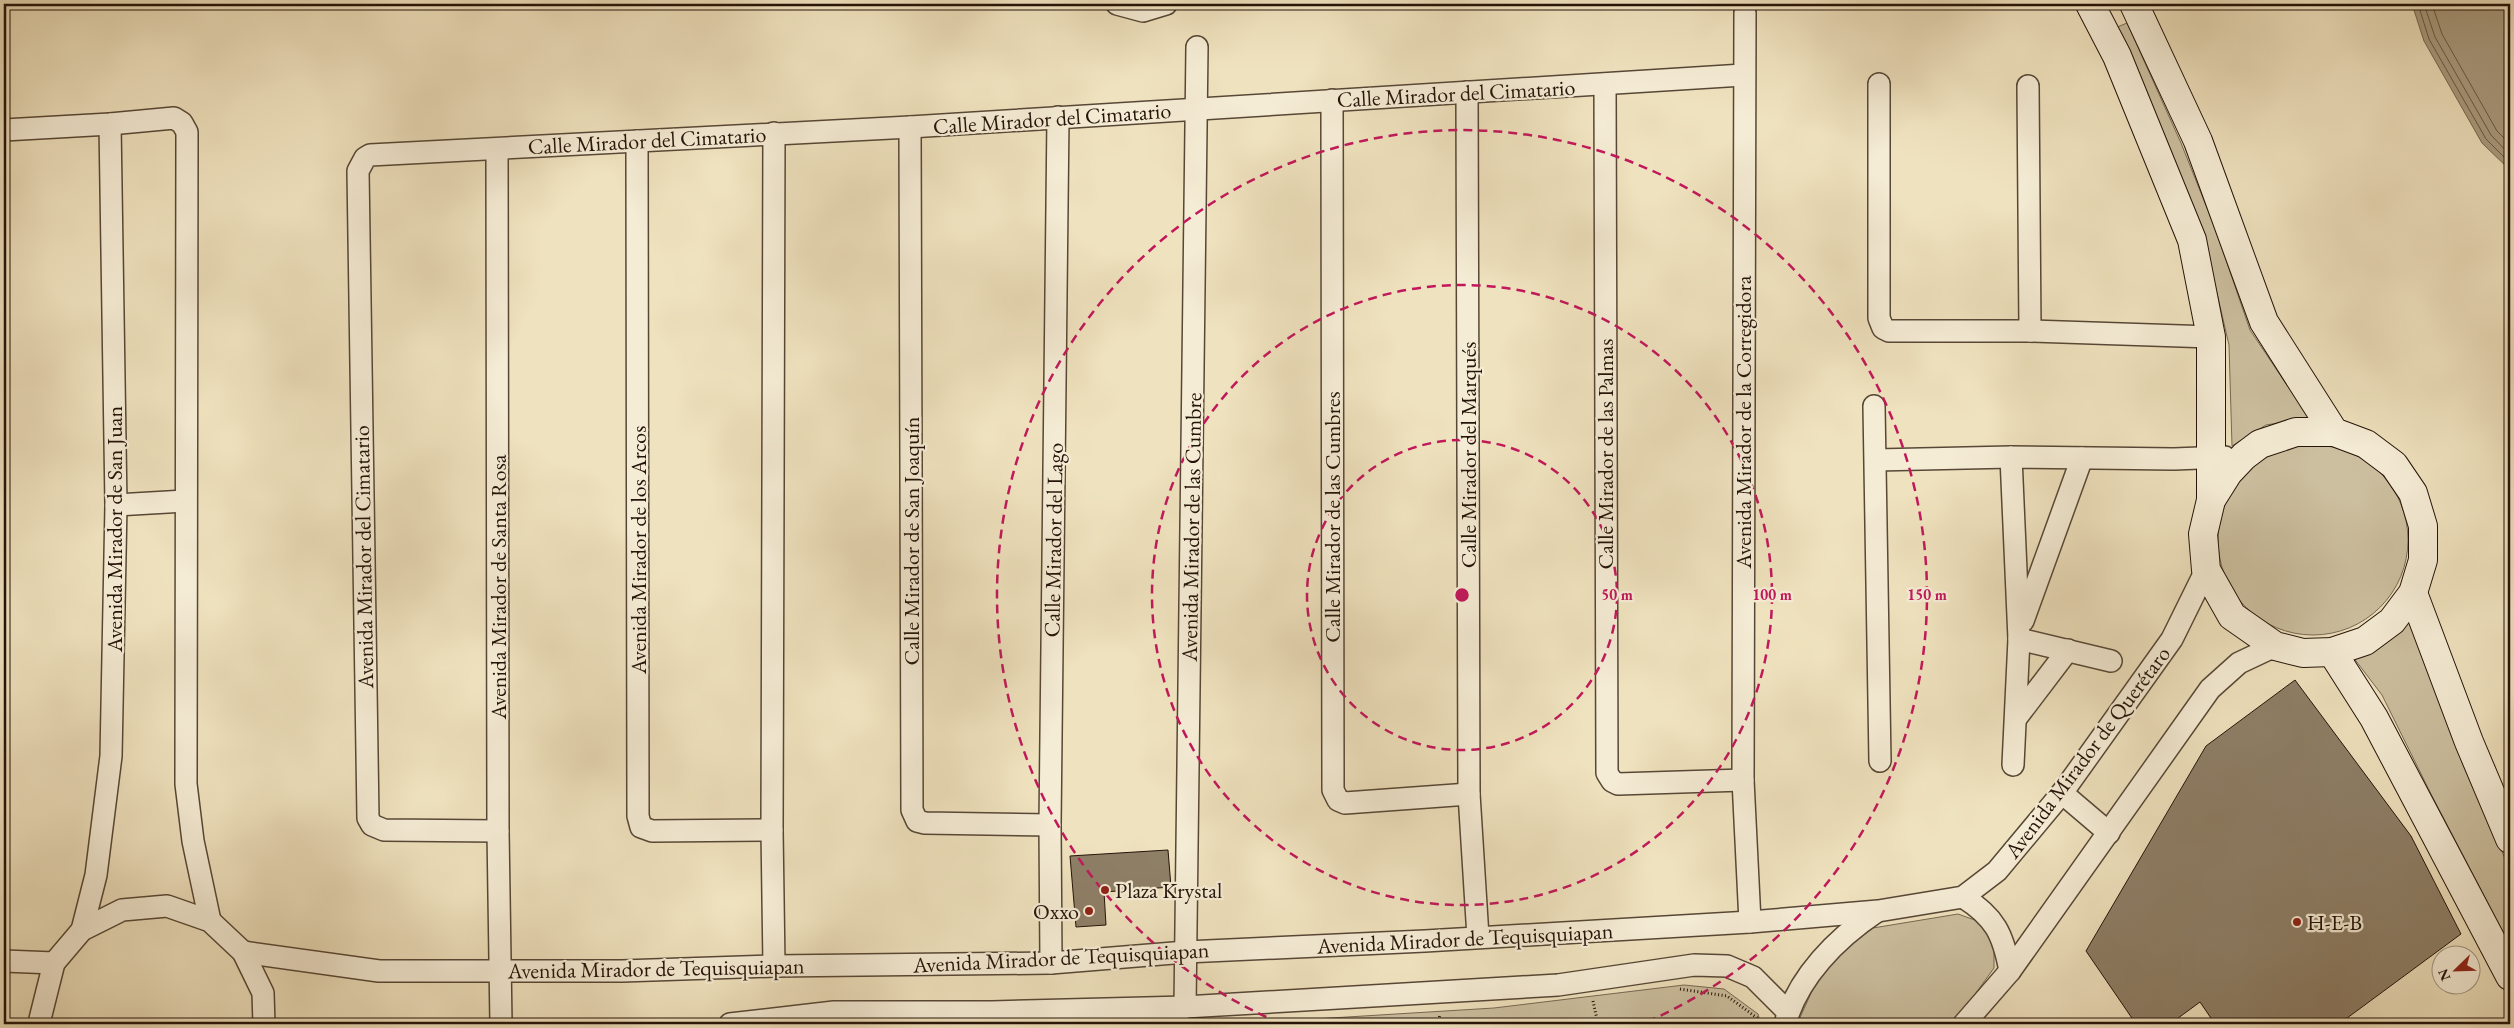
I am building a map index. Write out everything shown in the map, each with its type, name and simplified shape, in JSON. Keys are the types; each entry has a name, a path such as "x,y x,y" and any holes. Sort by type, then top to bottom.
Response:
{"street":[{"path":"1117,4 1143,11 1166,4"},
{"path":"2211,500 2228,473 2244,456 2260,444 2296,432 2334,432 2366,444 2394,465 2413,493 2424,526 2423,560 2413,593 2392,621 2365,641 2332,652 2303,653 2275,646 2232,616 2206,570 2203,534 2211,500 2211,336 2192,240 2157,150 2094,10 2134,4 2198,141 2264,322 2334,432"},
{"name":"Avenida Mirador de la Corregidora","path":"1744,13 1743,780 1750,922"},
{"name":"Avenida Mirador de las Cumbre","path":"1185,1007 1197,47"},
{"name":"Calle Mirador del Cimatario","path":"362,161 370,156 910,127 1743,75"},
{"name":"Calle Mirador de las Palmas","path":"1605,84 1607,773 1612,781 1618,784 1743,780"},
{"path":"1879,84 1879,318 1882,328 1889,331 2211,336"},
{"path":"2028,86 2030,332"},
{"name":"Calle Mirador del Marqués","path":"1467,92 1469,794 1478,937"},
{"name":"Calle Mirador de las Cumbres","path":"1332,100 1333,790 1338,800 1345,803 1469,794"},
{"path":"4,130 174,118 182,123 188,132 185,501 186,784 192,841 210,921"},
{"name":"Calle Mirador del Lago","path":"1051,963 1050,825 1058,118"},
{"name":"Avenida Mirador de San Juan","path":"82,930 96,875 111,756 116,505 110,124"},
{"name":"Calle Mirador de San Joaquín","path":"910,127 912,810 917,821 925,824 1050,825"},
{"path":"774,133 772,830 774,966"},
{"name":"Avenida Mirador de los Arcos","path":"637,141 638,816 641,827 652,831 772,830"},
{"name":"Avenida Mirador de Santa Rosa","path":"497,149 498,831 501,1024"},
{"name":"Avenida Mirador del Cimatario","path":"362,161 358,171 368,818 372,825 384,830 498,831"},
{"path":"1874,406 1880,761"},
{"path":"1876,460 2011,457 2212,458 2244,456"},
{"path":"2011,457 2019,635 2017,717 2013,765"},
{"path":"2019,635 2082,458"},
{"path":"116,505 185,501"},
{"name":"Avenida Mirador de Querétaro","path":"1787,1018 1812,972 1851,929 1878,910 1963,897 1997,871 2062,793 2172,639 2206,570"},
{"path":"2413,593 2469,742 2510,839"},
{"path":"2019,635 2068,650 2111,660"},
{"path":"1964,1024 2010,971 2210,689 2238,663 2275,646"},
{"path":"2017,717 2068,650"},
{"path":"2332,652 2374,718 2510,976"},
{"path":"2062,793 2108,833"},
{"path":"1963,897 1982,909 1995,924 2006,948 2010,971"},
{"path":"42,1024 40,1020 54,963 82,930 122,910 167,906 210,921 243,952 263,993 264,1024"},
{"name":"Avenida Mirador de Tequisquiapan","path":"243,952 379,971 622,971 774,966 1051,963 1186,952 1750,922 1878,910"},
{"path":"4,961 54,963"},
{"name":"Avenida Mirador de Tequisquiapan","path":"730,1024 834,1012 992,1012 1185,1007 1558,986 1694,965 1727,966 1752,977 1787,1018"},
{"path":"1157,1024 1185,1007"},
{"path":"992,1012 1031,1024"}],"path":[{"path":"1593,1000 1598,1024"},
{"path":"1438,1024 1440,1014"}],"shaded area":[{"path":"2127,23 2181,143 2215,228 2250,330 2309,418 2266,425 2232,446 2229,345 2203,233 2169,148 2115,28"},
{"path":"2313,445 2332,447 2349,452 2366,461 2380,473 2392,487 2401,504 2406,521 2408,540 2406,559 2401,576 2392,593 2380,607 2366,619 2349,628 2332,633 2313,635 2294,633 2277,628 2260,619 2246,607 2234,593 2225,576 2220,559 2218,540 2220,521 2225,504 2234,487 2246,473 2260,461 2277,452 2294,447"},
{"path":"2411,620 2460,749 2510,871 2510,945 2431,794 2382,695 2353,657 2382,644"},
{"path":"1958,914 1983,923 1994,943 1994,968 1968,1004 1948,1024 1797,1024 1823,967 1873,928"},
{"path":"1684,985 1724,989 1758,1014 1761,1024 1233,1024 1494,1008"}],"water":[{"path":"2412,4 2510,4 2510,170 2482,143 2424,41"}],"building":[{"path":"2295,680 2411,836 2461,934 2445,946 2432,946 2432,955 2339,1024 2215,1024 2200,1002 2170,1024 2136,1024 2086,951 2206,746"},
{"name":"Plaza Krystal","path":"1168,850 1171,887 1104,892 1106,925 1076,927 1070,856"}],"place":[{"name":"Plaza Krystal","path":"1105,890"},
{"name":"Oxxo","path":"1089,911"},
{"name":"H-E-B","path":"2297,922"}]}
